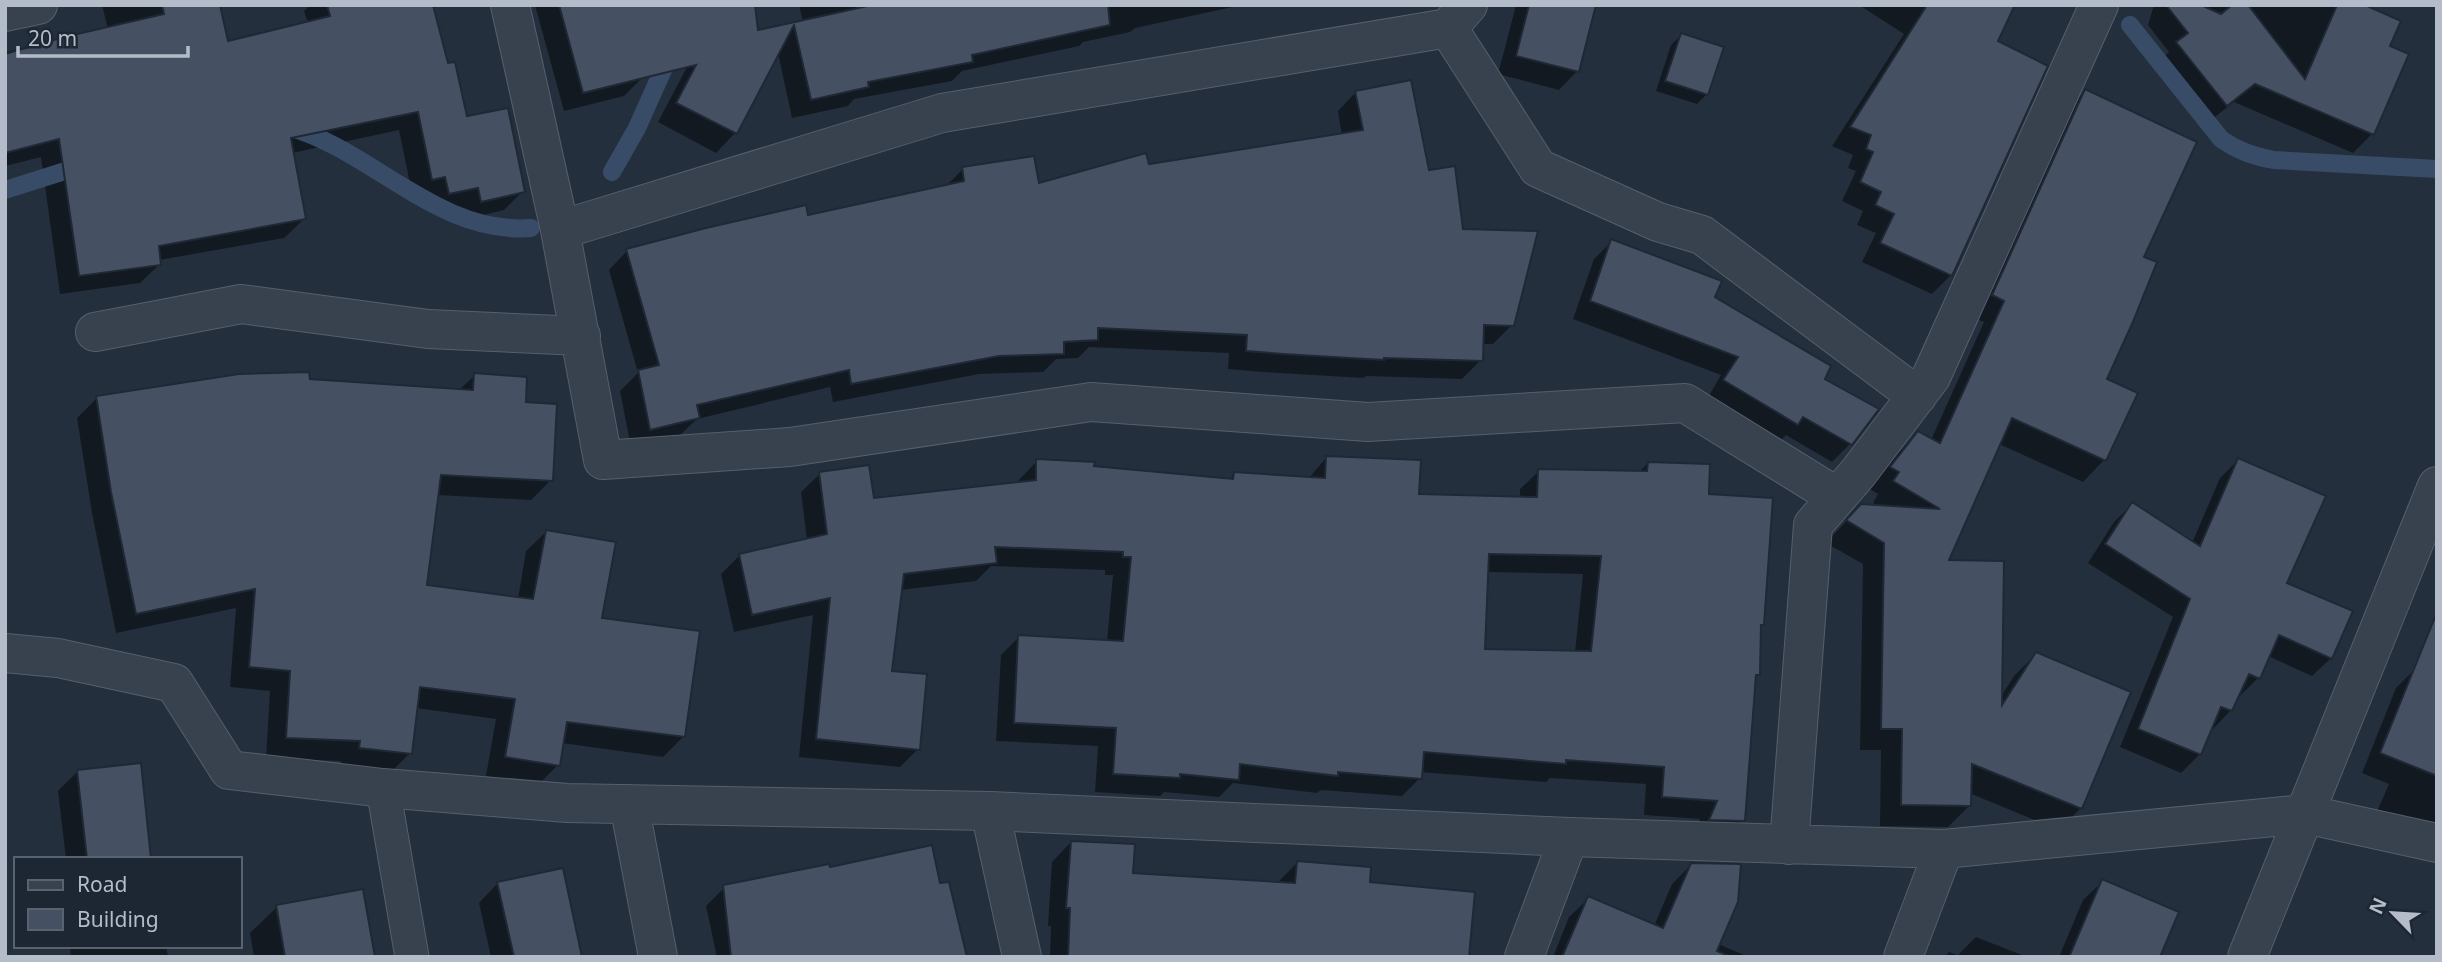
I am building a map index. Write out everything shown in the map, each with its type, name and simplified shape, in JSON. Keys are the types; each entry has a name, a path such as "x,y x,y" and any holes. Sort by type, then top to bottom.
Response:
{"street":[{"path":"5,12 38,5"},
{"path":"510,5 560,230 603,460 790,447 1091,402 1368,422 1685,403 1837,497"},
{"path":"1789,845 1813,525 1858,473 1931,377 2099,5"},
{"path":"560,230 942,113 1458,16 1538,168 1658,222 1702,235 1917,396"},
{"path":"95,332 241,304 428,328 581,336"},
{"path":"2247,957 2437,486"},
{"path":"5,653 58,658 174,683 229,770 383,788 567,803 989,811 1569,837 1944,849 2305,814 2437,843"},
{"path":"629,804 658,957"},
{"path":"989,811 1022,957"},
{"path":"1524,957 1569,837"},
{"path":"1903,957 1944,849"}],"lane":[{"path":"383,788 412,957"}],"building":[{"path":"162,5 220,5 228,41 330,16 327,5 433,5 448,63 455,62 467,116 508,108 525,192 481,202 478,188 449,194 445,177 432,180 418,112 291,138 306,219 159,246 161,265 79,276 59,139 5,153 5,54 164,14"},
{"path":"559,5 755,5 758,30 872,5 1108,5 1110,25 972,55 973,62 868,82 869,87 811,100 794,25 737,134 676,103 696,65 583,93"},
{"path":"1529,5 1596,5 1579,72 1516,56"},
{"path":"1927,5 2015,5 1998,41 2048,66 1952,276 1880,243 1894,214 1875,205 1881,192 1860,182 1873,152 1866,149 1871,135 1850,127"},
{"path":"2166,5 2201,5 2221,14 2232,5 2248,5 2305,79 2337,5 2365,5 2401,21 2390,46 2409,54 2374,135 2255,84 2227,106 2176,42 2188,33"},
{"path":"1681,33 1724,47 1708,95 1665,81"},
{"path":"1411,80 1429,170 1455,166 1463,229 1538,231 1514,326 1484,325 1483,361 1384,360 1246,351 1247,335 1098,328 1098,340 1064,342 1064,354 999,356 851,384 849,370 697,405 700,418 650,430 638,370 659,365 626,249 806,205 808,215 964,181 962,167 1034,156 1039,183 1146,153 1149,164 1363,130 1355,91"},
{"path":"2085,89 2197,142 2144,257 2157,262 2107,379 2138,393 2106,461 2012,418 1949,560 2004,561 2002,705 2036,652 2131,692 2082,809 1972,764 1971,806 1901,805 1902,729 1881,729 1884,543 1846,520 1861,504 1940,509 1893,481 1899,472 1890,467 1918,431 1940,443 2004,301 1992,295"},
{"path":"1611,239 1722,281 1715,297 1831,366 1825,379 1879,409 1852,445 1803,417 1798,425 1723,380 1738,357 1590,301"},
{"path":"309,372 310,379 473,390 474,373 527,377 526,402 557,404 553,481 441,475 427,585 533,599 546,530 616,542 602,618 700,631 685,737 567,722 560,766 505,757 515,699 420,687 412,754 359,748 360,741 286,738 290,671 249,667 255,589 136,614 111,492 96,396 239,374"},
{"path":"1326,456 1421,460 1419,494 1537,497 1538,469 1647,471 1648,462 1710,464 1709,494 1773,498 1764,625 1761,625 1760,675 1756,675 1745,821 1709,820 1717,801 1662,797 1664,767 1566,760 1566,764 1424,752 1422,779 1338,772 1338,776 1240,764 1239,780 1180,774 1180,778 1113,774 1116,728 1014,723 1018,635 1123,641 1131,557 1123,557 1123,552 995,547 997,563 904,574 892,671 927,674 920,750 816,739 830,598 752,615 739,554 827,534 819,472 869,465 874,498 1036,480 1036,459 1095,462 1094,466 1233,479 1234,472 1325,478","holes":["1489,554 1601,556 1591,651 1485,649"]},
{"path":"2238,458 2326,496 2287,583 2353,611 2332,659 2279,635 2260,679 2249,674 2232,711 2221,707 2201,755 2138,729 2190,599 2105,544 2132,502 2200,546"},
{"path":"2437,617 2437,776 2380,753"},
{"path":"141,763 151,857 87,857 77,770"},
{"path":"1071,841 1135,844 1133,873 1295,883 1297,861 1371,867 1370,882 1475,892 1469,957 1068,957 1070,908 1066,908"},
{"path":"932,845 940,883 949,882 967,957 731,957 723,885 829,864 830,867"},
{"path":"1691,863 1741,864 1738,902 1717,951 1731,957 1562,957 1588,896 1663,928"},
{"path":"563,868 582,957 514,957 497,882"},
{"path":"2102,879 2179,912 2160,957 2069,957"},
{"path":"363,889 375,957 285,957 276,905"}],"waterway":[{"path":"2130,25 2221,139 2240,150 2274,160 2437,169"},
{"path":"612,172 637,128 671,52"},
{"path":"289,127 349,154 407,189 466,219 497,227 531,228"},
{"path":"5,190 84,165"}]}
